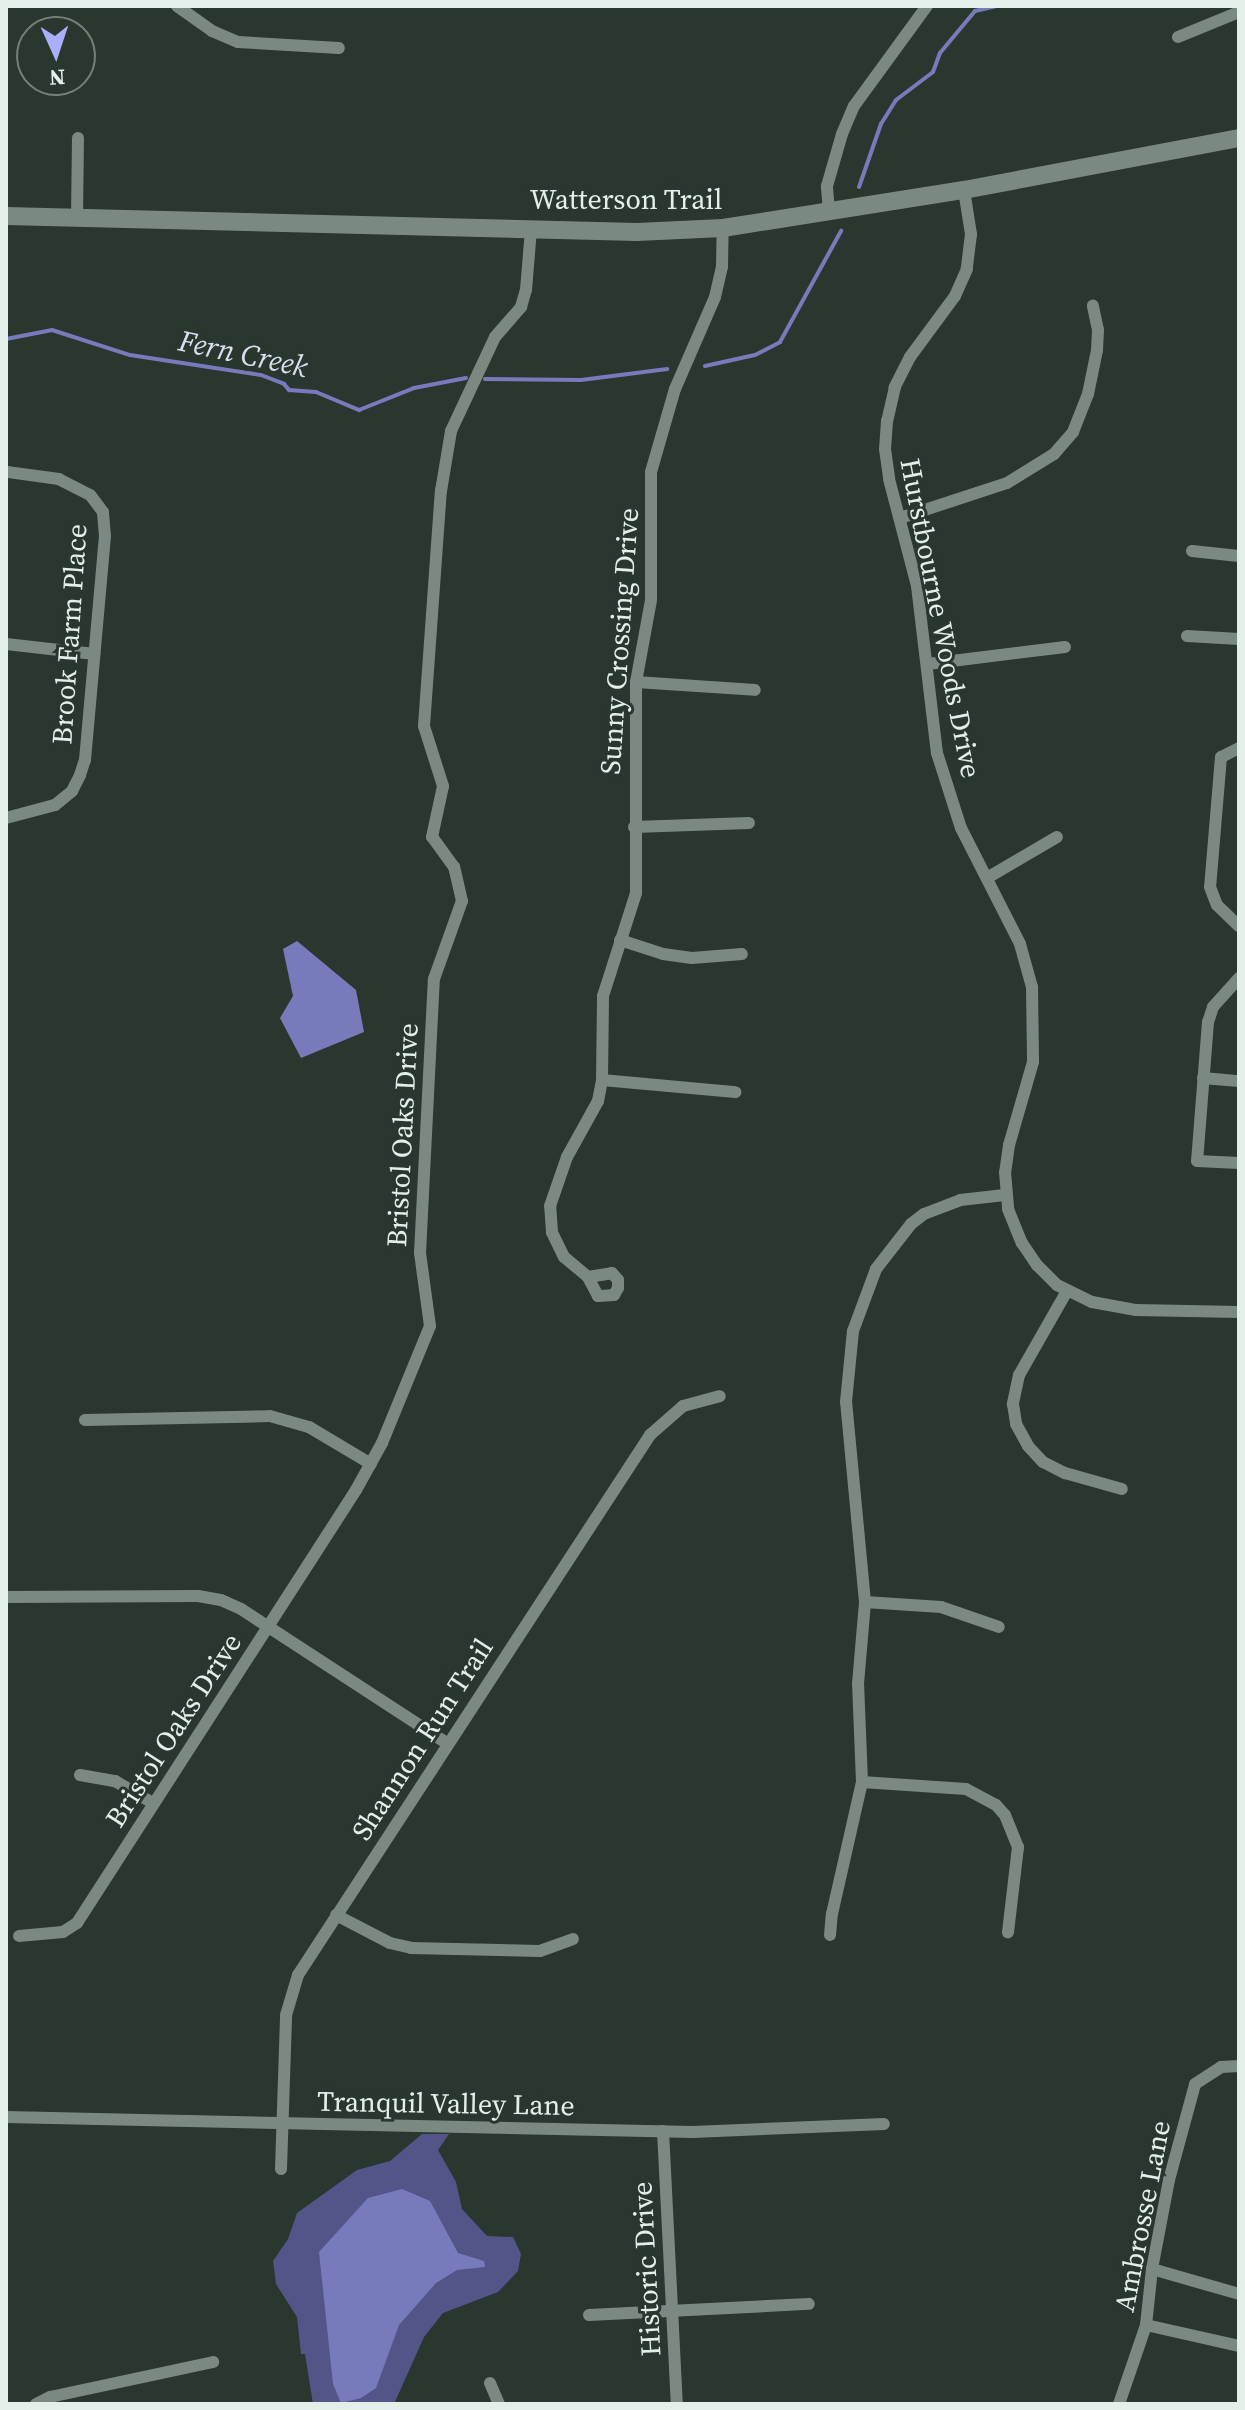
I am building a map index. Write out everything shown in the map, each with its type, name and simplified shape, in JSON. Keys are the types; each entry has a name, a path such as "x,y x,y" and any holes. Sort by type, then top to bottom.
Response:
{"main road":[{"name":"Watterson Trail","path":"6,216 637,232 723,228 964,190 1239,138"}],"street":[{"path":"177,6 212,31 238,42 339,48"},
{"path":"829,211 827,186 842,134 854,106 927,6"},
{"path":"1178,37 1239,12"},
{"path":"77,218 78,138"},
{"name":"Hurstbourne Woods Drive","path":"964,190 971,234 967,269 955,296 910,357 889,406 885,449 917,586 937,753 961,828 1020,944 1034,1002 1033,1062 1009,1145 1005,1195 1022,1243 1037,1265 1067,1291 1116,1309 1239,1312"},
{"name":"Sunny Crossing Drive","path":"588,1277 564,1257 550,1224 550,1206 557,1178 590,1118 602,1080 603,996 636,893 636,682 651,600 651,472 675,389 715,297 722,267 723,228"},
{"name":"Bristol Oaks Drive","path":"19,1936 63,1932 77,1923 371,1464 430,1326 420,1253 434,979 462,901 454,867 432,837 443,786 424,726 445,464 451,431 495,337 521,307 526,290 531,229"},
{"path":"900,518 1007,483 1054,454 1073,432 1088,394 1097,350 1098,330 1093,306"},
{"name":"Brook Farm Place","path":"6,818 55,805 72,791 85,760 105,536 103,512 97,501 76,486 59,479 8,472"},
{"path":"1192,551 1239,556"},
{"path":"1187,636 1239,639"},
{"path":"6,644 94,654"},
{"path":"928,664 1065,647"},
{"path":"636,682 755,690"},
{"path":"1239,748 1221,757 1210,887 1217,905 1239,926"},
{"path":"634,827 749,823"},
{"path":"987,878 1057,837"},
{"path":"620,940 663,954 692,958 742,954"},
{"path":"1239,978 1213,1007 1208,1022 1197,1161 1239,1163"},
{"path":"1228,991 1239,1000"},
{"path":"1203,1078 1239,1081"},
{"path":"602,1080 735,1092"},
{"path":"830,1935 862,1782 858,1684 865,1602 846,1402 849,1355 858,1311 882,1259 917,1219 960,1200 1005,1195"},
{"path":"1067,1291 1015,1384 1013,1404 1016,1424 1028,1446 1043,1462 1065,1473 1122,1489"},
{"name":"Shannon Run Trail","path":"281,2169 290,1994 336,1915 657,1426 683,1406 720,1396"},
{"path":"85,1420 270,1416 309,1427 371,1464"},
{"path":"6,1597 211,1598 229,1603 448,1744"},
{"path":"865,1602 941,1607 999,1627"},
{"path":"80,1775 115,1781 153,1803"},
{"path":"862,1782 966,1789 988,1800 1005,1815 1018,1847 1008,1932"},
{"path":"336,1915 390,1943 411,1948 540,1951 573,1939"},
{"name":"Ambrosse Lane","path":"1119,2404 1146,2325 1152,2269 1169,2180 1195,2084 1221,2067 1239,2066"},
{"name":"Tranquil Valley Lane","path":"6,2117 663,2131 884,2124"},
{"name":"Historic Drive","path":"663,2131 677,2404"},
{"path":"1152,2269 1239,2294"},
{"path":"589,2315 809,2304"},
{"path":"1146,2325 1239,2346"},
{"path":"36,2404 50,2397 213,2362"},
{"path":"490,2383 499,2404"}],"shaded area":[{"path":"297,941 356,990 364,1032 301,1058 280,1018 293,996 283,949"},
{"path":"422,2134 449,2134 438,2150 456,2182 462,2209 487,2236 513,2237 521,2254 518,2271 498,2292 443,2313 424,2337 394,2404 313,2404 305,2354 301,2354 297,2317 276,2284 273,2261 288,2239 297,2213 357,2170 390,2161"},
{"path":"402,2189 430,2201 458,2253 484,2261 485,2267 457,2270 436,2283 399,2325 376,2388 361,2398 341,2403 333,2384 319,2252 368,2198"}],"waterway":[{"name":"Fern Creek","path":"859,187 881,124 896,100 933,72 940,53 975,11 996,6"},
{"name":"Fern Creek","path":"705,366 755,355 780,342 841,231"},
{"name":"Fern Creek","path":"6,339 52,330 130,355 261,375 284,384 289,390 316,392 359,410 414,388 466,378"},
{"name":"Fern Creek","path":"485,379 581,380 667,369"}]}
